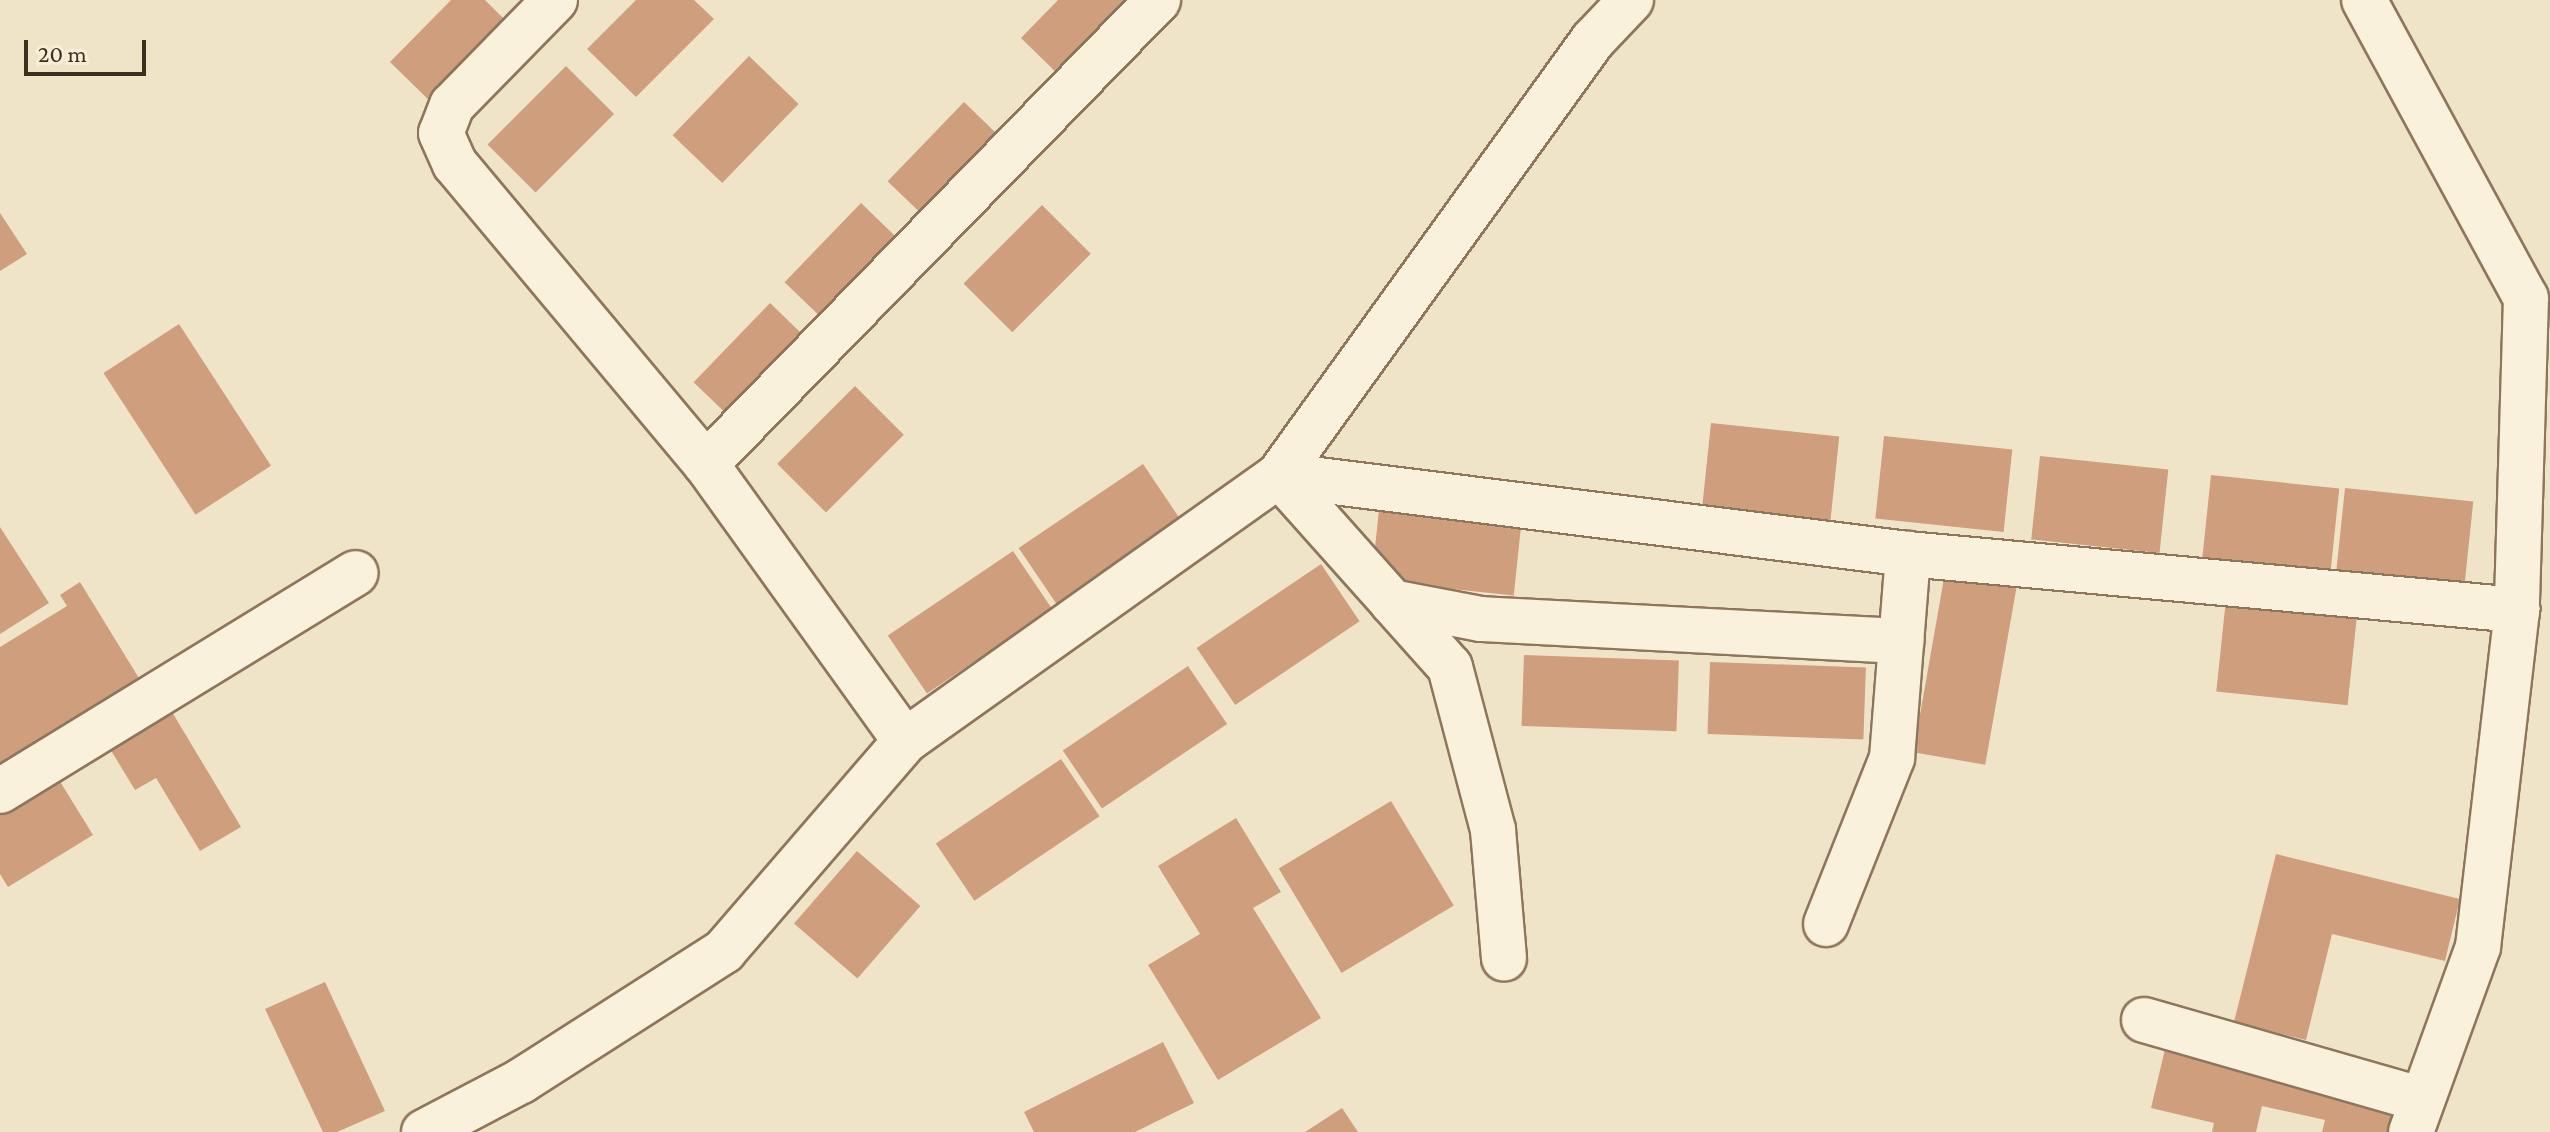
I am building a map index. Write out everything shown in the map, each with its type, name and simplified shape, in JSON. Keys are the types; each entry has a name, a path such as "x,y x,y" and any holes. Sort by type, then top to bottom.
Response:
{"street":[{"path":"555,0 452,105 441,133 455,164 706,464 905,741"},
{"path":"706,464 1158,0"},
{"path":"424,1132 521,1081 724,951 905,741 1279,475 1593,40 1631,0"},
{"path":"2144,1020 2415,1116 2478,947 2517,610 2526,298 2371,3"},
{"path":"1279,475 1908,554 2517,610"},
{"path":"1279,475 1450,667 1493,830 1504,959"},
{"path":"1826,924 1892,758 1908,554"},
{"path":"0,791 356,573"},
{"path":"1392,602 1481,619 1901,641"}],"building":[{"path":"451,0 485,0 517,32 439,110 390,62"},
{"path":"636,0 694,0 714,19 636,97 587,49"},
{"path":"1058,0 1140,0 1070,86 1021,38"},
{"path":"749,56 799,104 722,183 673,135"},
{"path":"566,66 614,114 536,193 488,144"},
{"path":"964,102 1014,150 937,229 888,181"},
{"path":"861,203 911,251 834,330 785,282"},
{"path":"1042,205 1091,254 1012,332 964,283"},
{"path":"0,213 27,254 0,271"},
{"path":"770,303 820,351 743,430 694,382"},
{"path":"179,324 271,466 196,515 104,373"},
{"path":"855,386 904,435 826,513 777,464"},
{"path":"1711,423 1839,436 1831,520 1702,507"},
{"path":"1884,436 2012,449 2004,532 1875,519"},
{"path":"2040,456 2168,469 2160,553 2031,540"},
{"path":"1143,464 1182,521 1057,605 1019,548"},
{"path":"2211,475 2339,488 2331,572 2202,559"},
{"path":"2345,488 2473,501 2465,585 2336,572"},
{"path":"1380,500 1522,515 1514,596 1372,581"},
{"path":"0,527 49,603 0,634"},
{"path":"1013,551 1052,609 927,693 888,635"},
{"path":"1321,564 1360,621 1235,705 1197,648"},
{"path":"1946,567 2018,580 1985,765 1913,752"},
{"path":"80,582 145,688 0,776 0,647 67,606 60,595"},
{"path":"2226,599 2357,613 2348,705 2216,691"},
{"path":"1524,655 1679,660 1676,731 1522,726"},
{"path":"1710,662 1866,667 1863,739 1707,734"},
{"path":"1188,666 1227,724 1102,808 1063,750"},
{"path":"166,702 241,827 200,851 156,778 135,790 104,739"},
{"path":"1061,759 1100,816 974,901 936,843"},
{"path":"56,775 93,835 8,887 0,874 0,809"},
{"path":"1391,801 1454,906 1342,973 1279,868"},
{"path":"1236,818 1281,892 1253,908 1321,1018 1218,1080 1148,965 1200,934 1158,866"},
{"path":"857,851 920,906 857,979 794,923"},
{"path":"2276,854 2460,899 2445,961 2332,934 2306,1040 2234,1022"},
{"path":"325,982 385,1111 337,1132 323,1132 265,1009"},
{"path":"1163,1042 1194,1103 1135,1132 1034,1132 1024,1112"},
{"path":"2166,1045 2406,1101 2399,1132 2322,1132 2325,1120 2262,1106 2256,1132 2212,1132 2214,1123 2151,1108"},
{"path":"1342,1108 1358,1132 1305,1132"}]}
